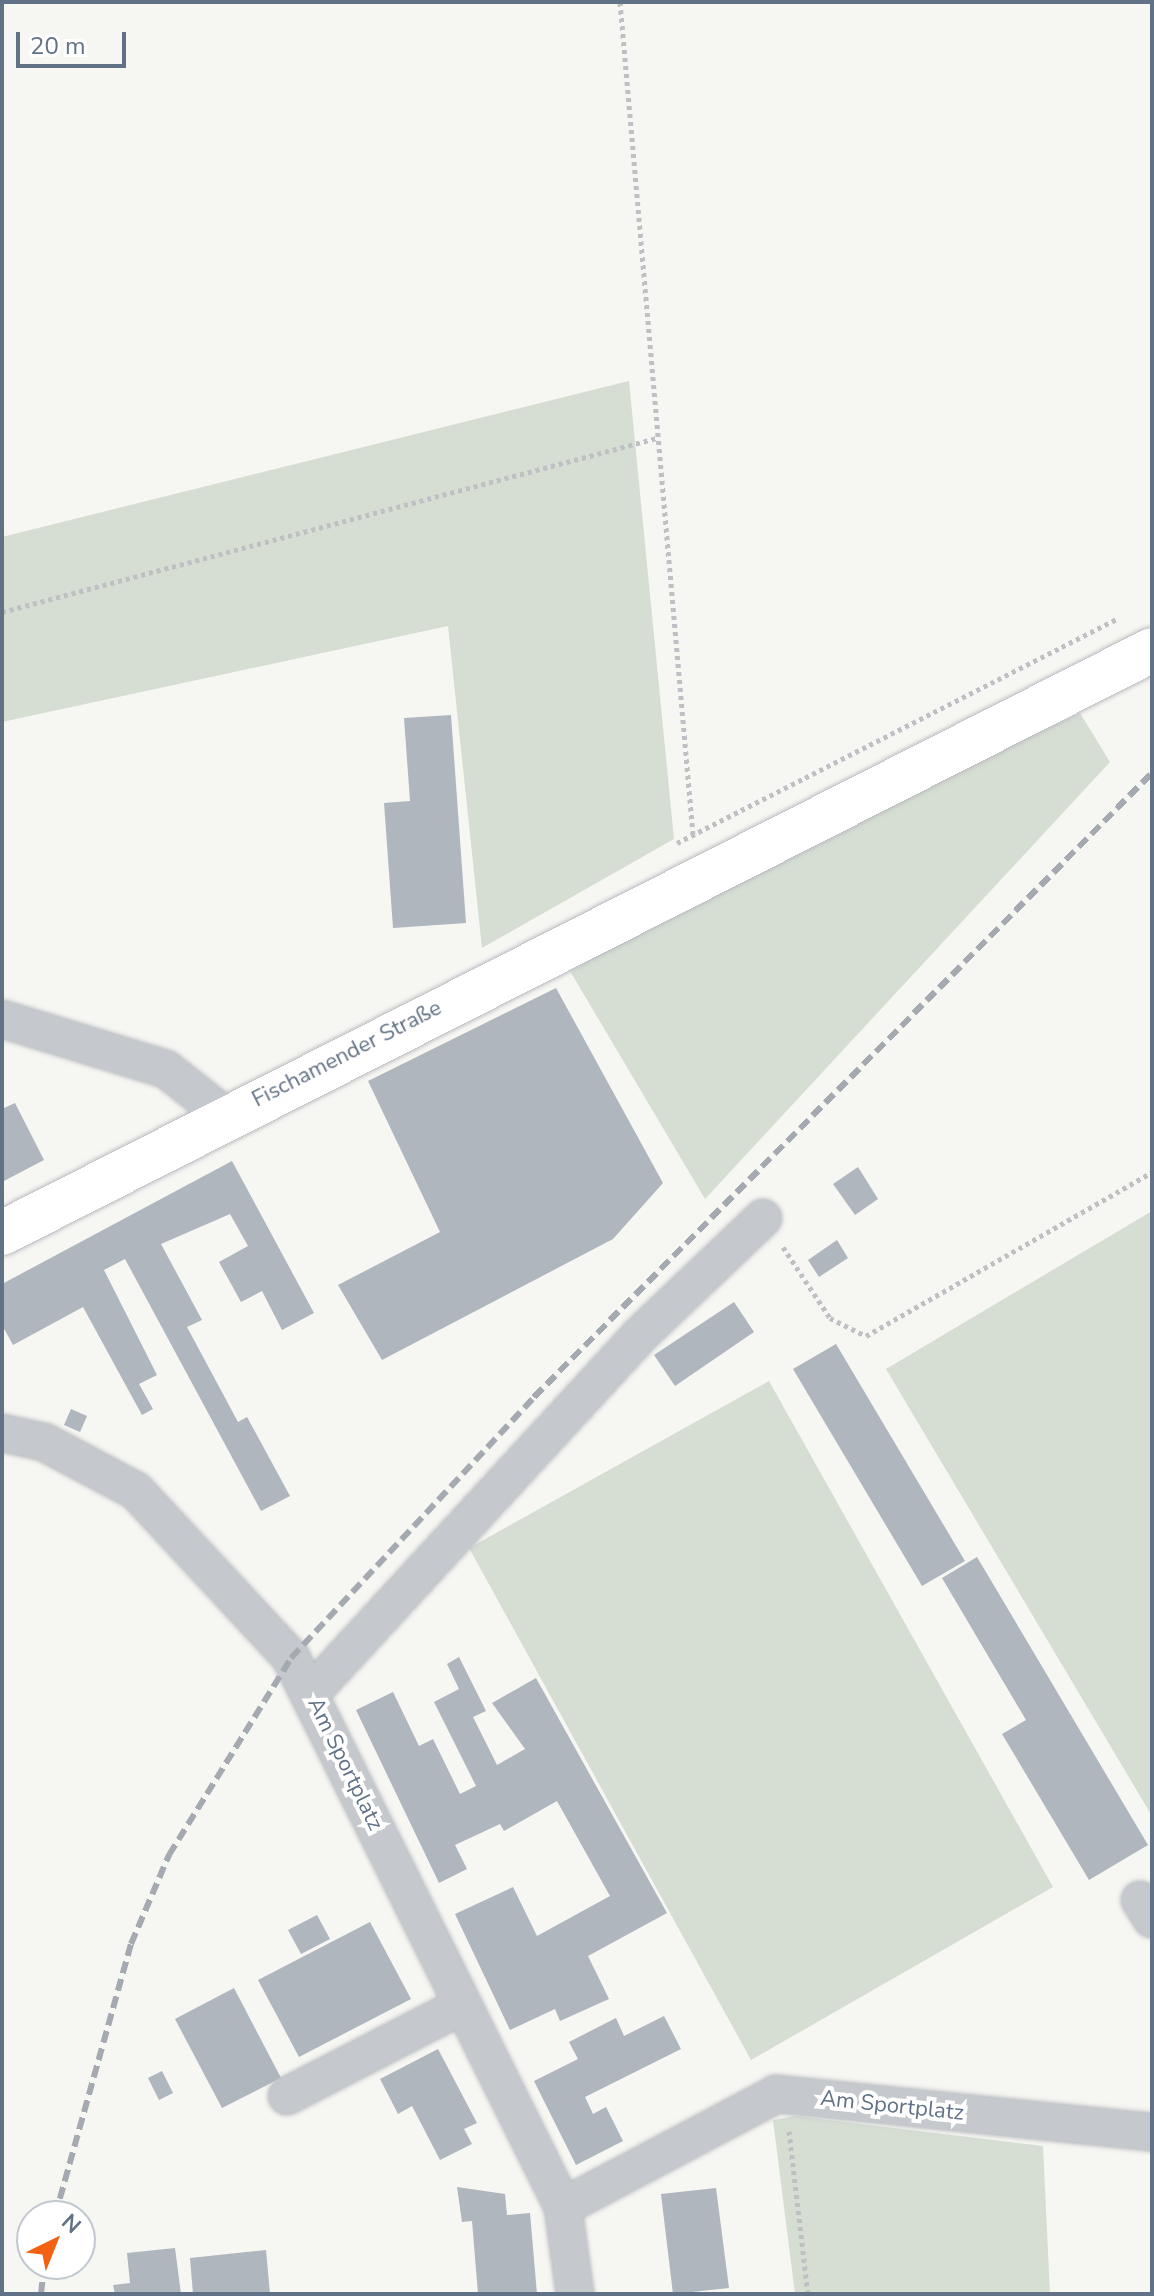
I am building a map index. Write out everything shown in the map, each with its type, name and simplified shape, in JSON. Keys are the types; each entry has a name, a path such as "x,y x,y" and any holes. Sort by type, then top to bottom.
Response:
{"main road":[{"name":"Fischamender Straße","path":"2,1233 694,877 1152,650"}],"street":[{"path":"2,1019 166,1069 225,1116"},
{"path":"311,1693 639,1336 763,1218"},
{"name":"Am Sportplatz","path":"2,1433 44,1442 136,1491 291,1658 563,2207 575,2294"},
{"path":"287,2096 461,2006"},
{"path":"563,2207 785,2095"},
{"name":"Am Sportplatz","path":"785,2095 1152,2132"}],"path":[{"path":"620,2 692,831 1128,614"},
{"path":"2,612 657,438"},
{"path":"763,1218 830,1318 866,1336 1152,1172"},
{"path":"785,2095 808,2294"}],"shaded area":[{"path":"629,381 674,839 482,948 448,626 2,722 2,537"},
{"path":"1080,713 1110,762 705,1199 570,971 818,835"},
{"path":"1152,1211 1152,1816 886,1369"},
{"path":"769,1381 1053,1887 751,2060 469,1548"},
{"path":"795,2116 1043,2146 1050,2294 795,2294 773,2120"}],"building":[{"path":"451,715 466,923 393,928 384,803 410,801 404,718"},
{"path":"556,988 663,1183 613,1239 382,1360 338,1285 440,1232 368,1081"},
{"path":"15,1103 44,1160 2,1182 2,1109"},
{"path":"232,1161 314,1313 282,1330 262,1291 241,1302 219,1262 248,1246 230,1214 161,1244 202,1320 187,1327 238,1422 247,1417 290,1496 261,1511 125,1259 104,1270 157,1375 139,1384 153,1409 142,1415 83,1307 13,1345 2,1325 2,1284"},
{"path":"858,1167 878,1199 855,1215 833,1184"},
{"path":"837,1240 848,1258 819,1277 808,1260"},
{"path":"734,1302 754,1332 675,1386 654,1355"},
{"path":"836,1344 965,1561 922,1586 793,1369"},
{"path":"71,1409 87,1416 80,1432 64,1425"},
{"path":"977,1557 1148,1845 1089,1880 1002,1734 1026,1720 942,1578"},
{"path":"459,1657 486,1711 473,1717 497,1765 525,1749 492,1703 536,1678 667,1913 588,1956 609,1999 560,2021 555,2009 510,2030 455,1914 513,1887 537,1936 610,1896 557,1801 504,1831 500,1824 455,1845 467,1869 439,1883 356,1710 393,1692 419,1746 433,1739 460,1794 476,1786 434,1702 459,1689 447,1664"},
{"path":"317,1915 330,1939 301,1954 288,1930"},
{"path":"370,1922 411,1999 299,2057 258,1980"},
{"path":"234,1988 281,2078 222,2108 175,2019"},
{"path":"664,2016 681,2049 585,2097 593,2114 606,2107 623,2141 576,2165 534,2081 578,2059 569,2042 616,2018 624,2036"},
{"path":"438,2049 477,2123 464,2129 472,2144 440,2160 412,2106 398,2114 380,2079"},
{"path":"162,2071 173,2093 159,2100 148,2078"},
{"path":"457,2187 505,2194 507,2215 530,2213 537,2294 478,2294 472,2221 462,2222"},
{"path":"716,2188 729,2288 673,2294 661,2194"},
{"path":"175,2248 181,2294 115,2294 113,2285 130,2283 127,2253"},
{"path":"266,2250 270,2294 193,2294 190,2258"}],"railway":[{"path":"59,2200 131,1944 169,1855 291,1658 534,1397 1152,773"},
{"path":"41,2294 42,2280"}]}
